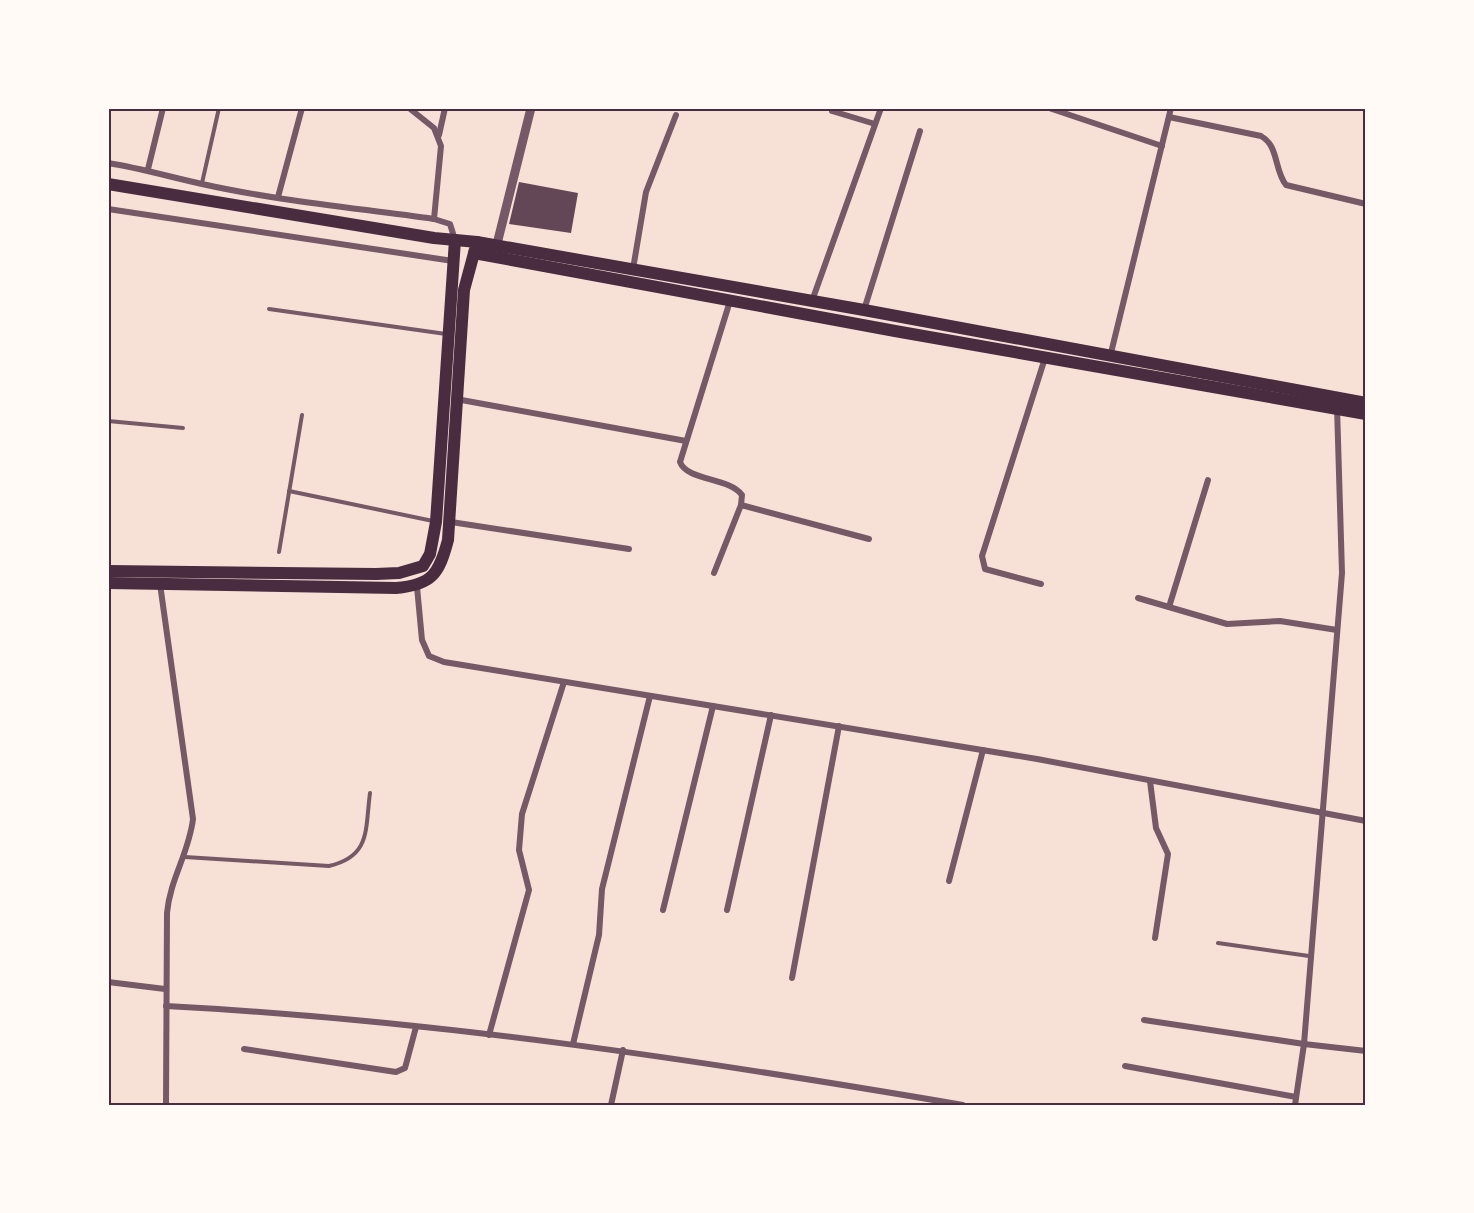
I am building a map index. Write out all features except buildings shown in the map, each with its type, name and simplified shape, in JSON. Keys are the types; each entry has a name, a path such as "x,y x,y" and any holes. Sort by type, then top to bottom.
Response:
{"main road":[{"path":"108,184 429,237 454,250 497,244 864,310 1337,403 1366,414"},
{"path":"475,248 730,301 1045,358 1337,403 1366,403"},
{"path":"108,571 399,573 423,566 430,555 436,522 454,335 475,248"},
{"path":"108,583 417,587 430,580 439,569 451,522 455,399 454,250"}],"street":[{"path":"148,169 163,108"},
{"path":"278,197 302,108"},
{"path":"409,108 434,128 439,135"},
{"path":"434,219 441,155 439,135 445,108"},
{"path":"497,244 531,108"},
{"path":"812,301 881,108"},
{"path":"1049,108 1162,146"},
{"path":"1110,357 1172,108"},
{"path":"832,111 875,124"},
{"path":"633,269 644,199 676,116"},
{"path":"1169,117 1261,136 1269,141 1273,148 1281,178 1287,185 1366,204"},
{"path":"864,310 920,131"},
{"path":"108,163 148,169 202,184 434,219 450,224 454,250 108,208"},
{"path":"714,573 741,505 742,495 738,489 688,471 682,467 680,462 730,301"},
{"path":"1041,584 985,569 982,556 1045,358"},
{"path":"455,399 686,441"},
{"path":"1295,1105 1304,1044 1309,956 1342,573 1337,403"},
{"path":"1169,608 1208,480"},
{"path":"741,505 869,539"},
{"path":"451,522 629,549"},
{"path":"160,584 193,819 185,857 168,897 165,989 166,1105"},
{"path":"417,587 422,640 429,656 444,662 983,750 1366,821"},
{"path":"1138,598 1227,624 1280,621 1337,630"},
{"path":"489,1035 529,890 519,850 522,814 564,682"},
{"path":"573,1044 599,935 602,889 650,696"},
{"path":"663,910 713,706"},
{"path":"727,910 771,715"},
{"path":"792,978 839,726"},
{"path":"950,881 983,750"},
{"path":"1150,781 1156,828 1168,854 1155,938"},
{"path":"108,982 165,989"},
{"path":"166,1006 268,1011 623,1050 959,1105"},
{"path":"1144,1020 1366,1051"},
{"path":"244,1049 396,1072 405,1068 416,1027"},
{"path":"611,1105 623,1050"},
{"path":"1125,1066 1296,1097"}],"lane":[{"path":"202,184 219,108"},
{"path":"269,309 454,335"},
{"path":"279,552 302,416"},
{"path":"108,421 183,428"},
{"path":"290,491 436,522"},
{"path":"185,857 329,866 347,862 358,852 365,837 370,793"},
{"path":"1218,943 1309,956"}]}
